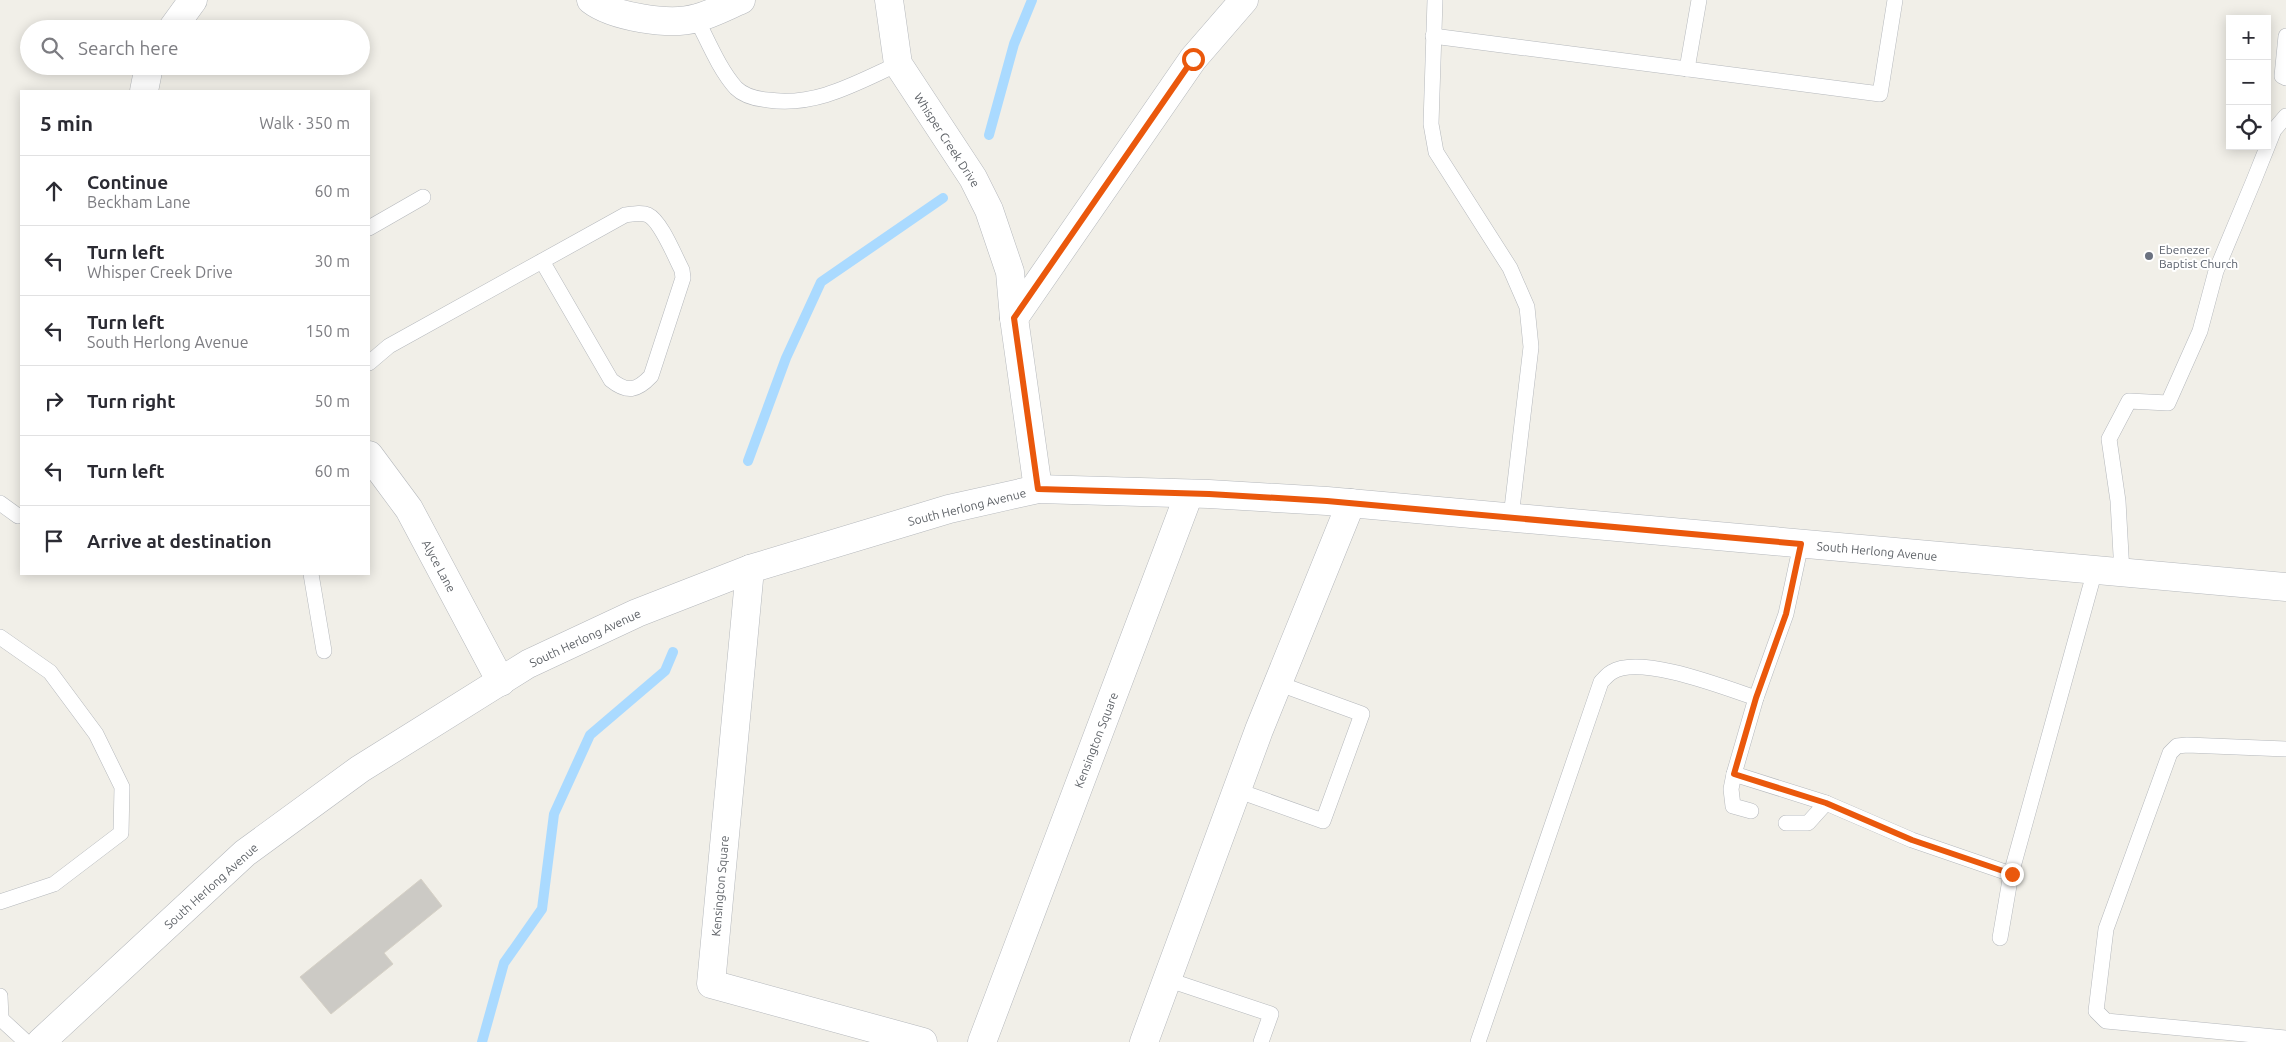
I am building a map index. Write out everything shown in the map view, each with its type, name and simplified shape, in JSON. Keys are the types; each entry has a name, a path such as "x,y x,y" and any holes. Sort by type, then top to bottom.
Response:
{"street":[{"path":"179,20 193,0"},
{"path":"591,0 621,14 670,20 696,18 741,0"},
{"name":"Whisper Creek Drive","path":"889,0 898,64 973,178 989,210 1010,272 1014,318 1038,489"},
{"path":"1014,318 1193,59 1244,0"},
{"path":"144,90 147,75"},
{"name":"Alyce Lane","path":"370,456 409,509 501,682"},
{"name":"South Herlong Avenue","path":"41,1042 245,853 360,769 528,664 637,613 750,569 949,509 1038,489 1189,494 1351,503 2286,587"},
{"name":"Kensington Square","path":"982,1042 1189,494"},
{"path":"1144,1042 1236,790 1351,503"},
{"name":"Kensington Square","path":"750,569 710,984 923,1042"}],"lane":[{"path":"1435,0 1431,124 1436,152 1510,268 1527,307 1531,347 1511,518"},
{"path":"1687,69 1699,0"},
{"path":"1433,36 1880,94 1895,0"},
{"path":"696,18 724,70 737,89 761,100 788,102 808,101 826,97 898,64"},
{"path":"2286,36 2282,76 2286,78"},
{"path":"2000,938 2012,874 2109,572 2118,501 2109,439 2129,401 2168,403 2200,331 2216,271 2274,130 2286,116"},
{"path":"370,227 423,197"},
{"path":"370,362 389,346 542,261 625,215 648,215 656,222 682,270 684,278 651,376 643,385 631,390 620,388 611,380 542,261"},
{"path":"0,503 18,516 20,515"},
{"path":"1751,812 1733,806 1731,789 1756,698 1786,614 1801,544"},
{"path":"312,575 324,651"},
{"path":"0,637 50,672 96,734 122,787 121,833 54,884 0,902"},
{"path":"1478,1042 1601,682 1613,671 1633,667 1679,672 1756,698"},
{"path":"1236,790 1323,821 1362,714 1277,684"},
{"path":"2286,749 2187,745 2177,746 2170,753 2106,929 2096,1011 2106,1021 2286,1038"},
{"path":"1734,774 1826,803 1912,840 2012,874"},
{"path":"1786,823 1808,823 1826,803"},
{"path":"1166,979 1271,1014 1261,1042"},
{"path":"0,996 0,1018 26,1042"}],"building":[{"path":"421,879 442,906 384,953 393,964 331,1014 300,977"}],"waterway":[{"path":"989,135 1014,44 1032,0"},
{"path":"748,461 786,358 821,282 943,198"},
{"path":"482,1042 504,963 542,909 554,814 590,735 665,671 673,652"}],"place":[{"name":"Ebenezer Baptist Church","path":"2149,256"}],"route":[{"path":"1193,59 1014,318 1038,489 1209,494 1327,501 1801,544 1786,614 1756,698 1734,774 1826,803 1912,840 2012,874"}]}
